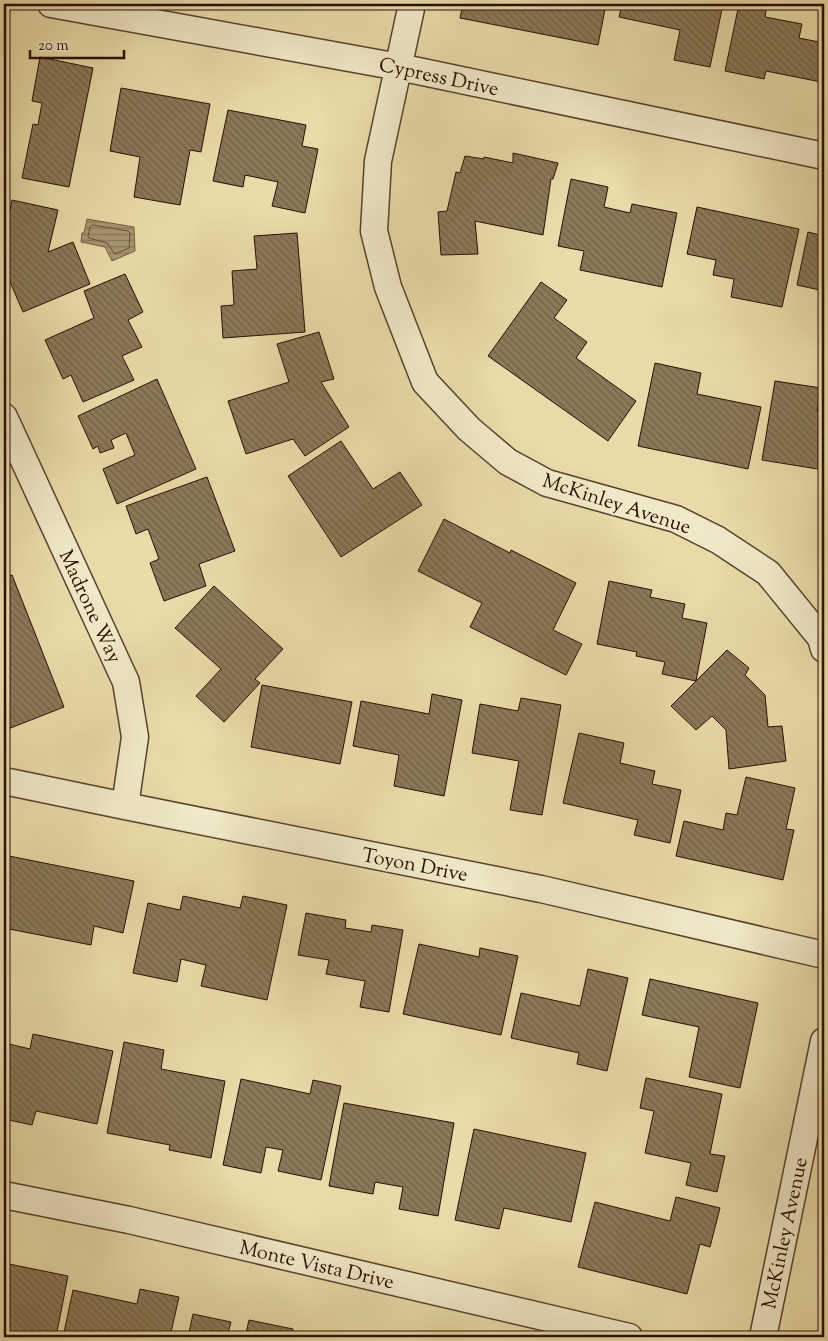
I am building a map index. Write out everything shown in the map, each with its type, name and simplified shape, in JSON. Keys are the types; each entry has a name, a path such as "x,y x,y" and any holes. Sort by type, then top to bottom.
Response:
{"street":[{"name":"Cypress Drive","path":"51,4 399,67 824,156"},
{"name":"McKinley Avenue","path":"412,4 378,161 374,231 388,287 425,382 469,429 508,462 547,483 676,519 727,546 768,573 823,641"},
{"name":"Madrone Way","path":"4,417 126,682 135,737 125,806"},
{"name":"Toyon Drive","path":"4,781 541,889 824,955"},
{"name":"McKinley Avenue","path":"763,1337 824,1041"},
{"name":"Monte Vista Drive","path":"4,1195 129,1220 629,1337"}],"water":[{"path":"87,219 134,227 135,251 112,261 105,247 81,242"}],"building":[{"path":"463,4 606,4 598,45 460,18"},
{"path":"622,4 723,4 710,67 674,60 680,30 619,17"},
{"path":"739,4 767,4 765,17 802,24 799,38 824,43 824,65 821,82 766,71 764,79 725,71"},
{"path":"40,57 93,68 69,187 22,178 33,124 38,125 42,103 32,101"},
{"path":"121,88 210,104 201,152 190,150 180,205 134,197 140,157 110,151"},
{"path":"228,110 306,125 302,146 318,149 305,213 272,206 278,182 245,175 243,187 213,181"},
{"path":"513,153 558,163 553,179 551,179 543,235 475,221 478,254 441,255 438,212 447,211 456,172 460,173 465,156 484,159 484,157 513,163"},
{"path":"571,179 608,187 604,207 630,213 632,204 677,213 662,287 580,270 584,251 558,246"},
{"path":"12,200 58,210 48,252 73,242 90,284 23,312 4,268 4,240"},
{"path":"697,207 799,229 782,307 731,297 734,279 713,275 716,260 687,254"},
{"path":"808,232 824,236 824,291 797,285"},
{"path":"297,233 305,332 223,338 221,306 234,305 232,271 257,269 254,236"},
{"path":"125,274 143,312 128,320 142,347 122,356 134,380 83,402 71,375 63,379 45,340 94,318 84,291"},
{"path":"541,282 567,300 554,318 587,342 576,358 636,401 608,441 488,356"},
{"path":"319,332 334,379 321,382 349,427 305,456 293,439 246,454 228,401 289,382 277,344"},
{"path":"655,363 701,373 697,394 761,407 748,469 638,446"},
{"path":"157,379 196,469 117,504 103,469 135,455 126,433 111,440 114,448 100,453 98,446 93,449 78,416"},
{"path":"775,381 821,388 817,411 824,412 824,470 762,460"},
{"path":"341,441 373,489 400,472 422,505 341,557 288,476"},
{"path":"207,477 235,551 199,564 206,586 164,601 150,563 159,559 148,529 136,534 126,506"},
{"path":"444,519 510,553 511,550 576,583 553,630 582,644 566,675 470,627 482,603 418,571"},
{"path":"12,575 64,707 8,729 4,720 4,578"},
{"path":"609,581 652,590 650,597 685,604 682,618 707,623 696,681 662,674 665,662 636,656 637,652 597,644"},
{"path":"214,586 283,649 255,679 260,683 224,722 196,696 221,669 175,628"},
{"path":"727,650 749,668 745,675 765,695 768,727 782,726 786,761 729,769 726,730 712,716 696,730 671,706"},
{"path":"262,685 352,702 340,764 251,747"},
{"path":"432,694 462,700 444,796 394,786 399,755 353,746 361,701 429,714"},
{"path":"521,698 561,705 542,815 510,810 519,761 472,753 480,704 518,711"},
{"path":"579,733 624,743 620,763 655,771 652,784 681,790 670,843 634,835 638,820 563,803"},
{"path":"746,777 795,788 786,829 794,830 783,880 676,856 684,821 723,830 726,813 737,815"},
{"path":"4,855 134,881 123,933 94,926 91,945 4,928"},
{"path":"183,896 240,908 243,896 287,905 267,1000 201,986 206,965 181,959 177,982 133,973 148,903 180,910"},
{"path":"306,913 346,920 345,928 371,932 372,925 403,930 389,1012 360,1007 365,981 326,974 329,960 298,955"},
{"path":"419,944 479,957 480,948 518,956 501,1035 403,1014"},
{"path":"588,969 628,978 607,1071 577,1064 579,1053 511,1038 521,993 580,1006"},
{"path":"650,979 758,1003 740,1088 689,1077 699,1027 642,1015"},
{"path":"33,1034 113,1051 97,1124 36,1111 32,1125 4,1119 4,1066 9,1044 30,1049"},
{"path":"124,1042 164,1050 161,1069 225,1081 211,1158 169,1150 170,1145 107,1133"},
{"path":"646,1078 722,1094 710,1154 725,1156 717,1192 686,1185 691,1163 645,1153 654,1111 640,1108"},
{"path":"241,1079 310,1094 313,1080 341,1086 321,1180 278,1171 283,1150 266,1147 261,1173 223,1165"},
{"path":"344,1103 454,1123 438,1216 399,1209 403,1187 375,1182 373,1194 329,1186"},
{"path":"474,1129 586,1153 571,1222 504,1208 499,1229 455,1220"},
{"path":"676,1197 720,1208 710,1247 700,1244 687,1294 578,1267 595,1202 670,1221"},
{"path":"4,1263 68,1276 56,1337 4,1337"},
{"path":"140,1289 179,1297 170,1337 63,1337 73,1290 137,1304"},
{"path":"193,1314 231,1322 227,1337 188,1337"},
{"path":"249,1320 293,1329 291,1337 245,1337"}]}
